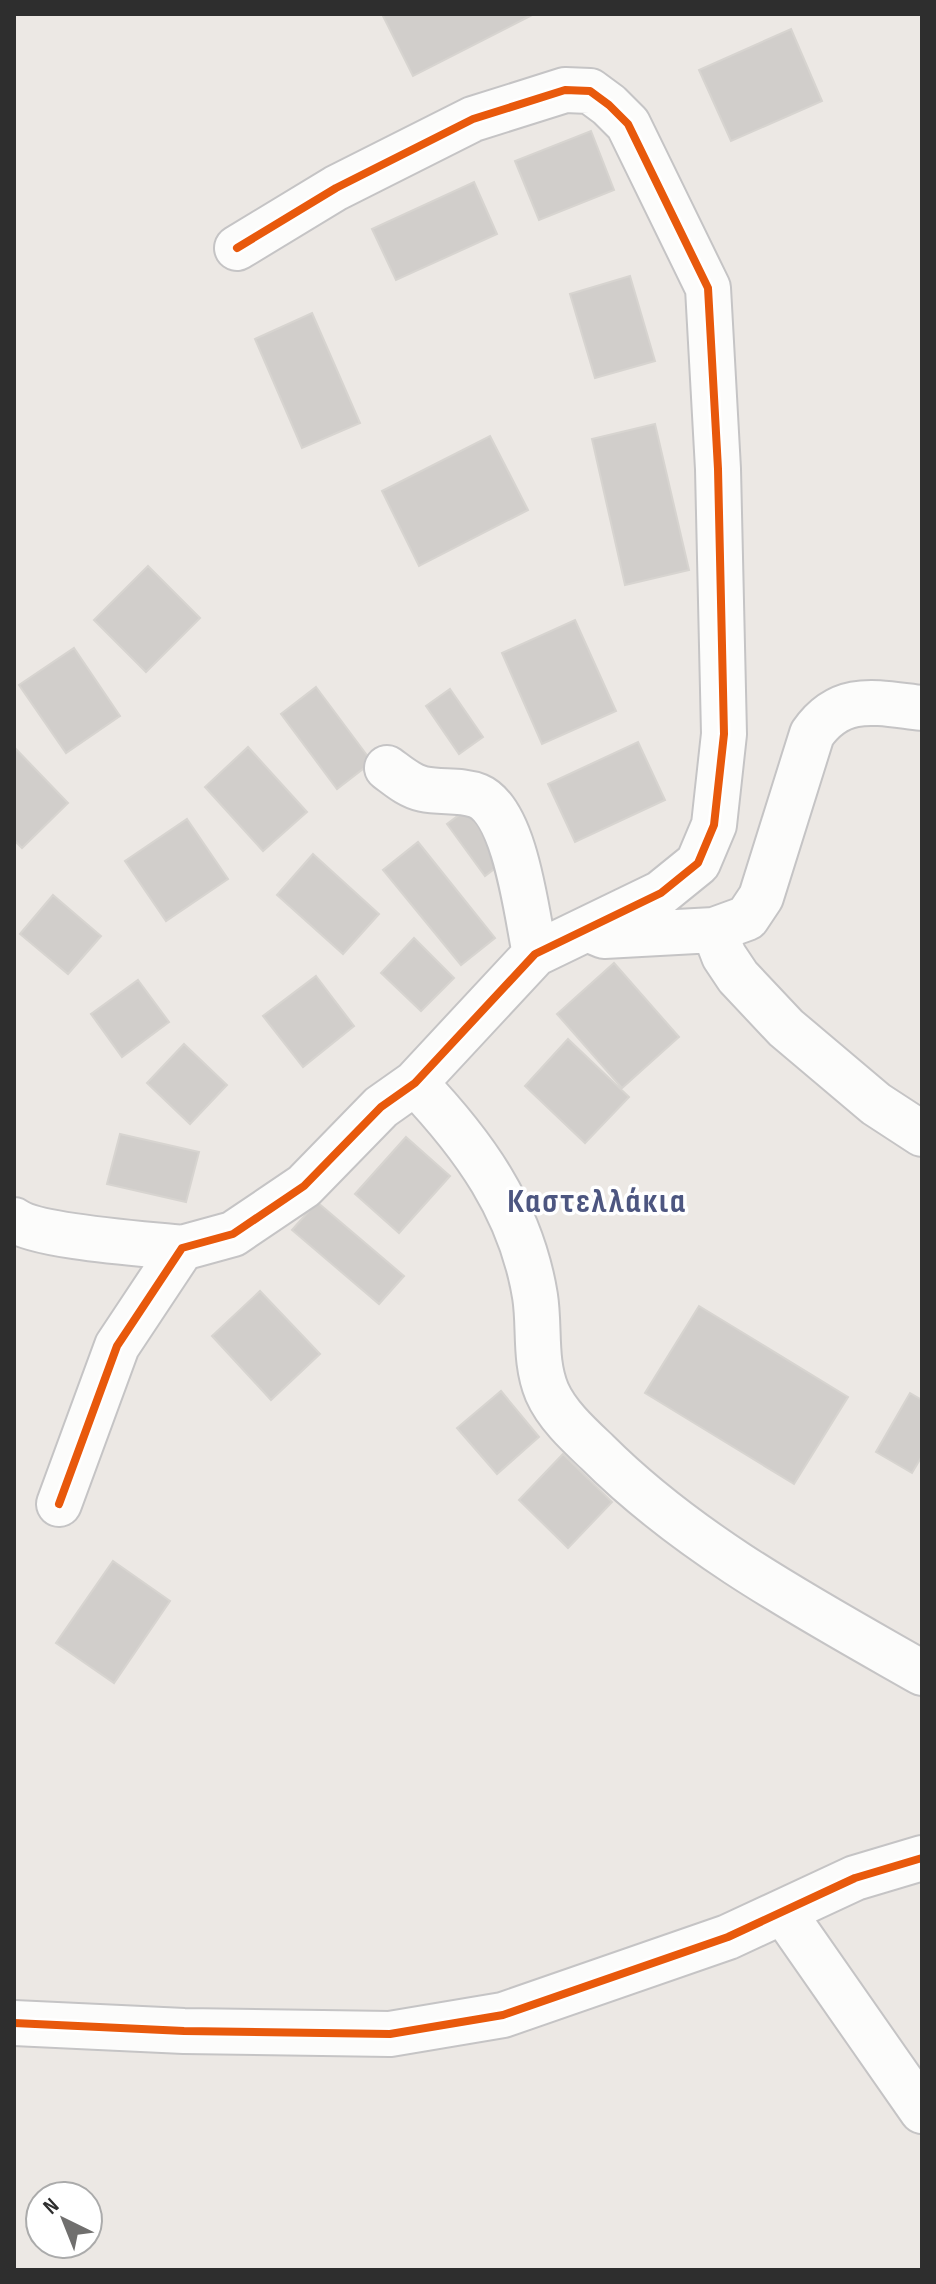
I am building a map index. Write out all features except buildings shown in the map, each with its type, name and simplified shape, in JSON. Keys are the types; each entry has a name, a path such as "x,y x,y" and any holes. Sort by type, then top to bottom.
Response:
{"street":[{"path":"14,1220 21,1225 67,1234 182,1248 233,1234 304,1186 381,1107 415,1083 535,954 661,893 698,863 714,825 724,734 718,469 708,288 628,124 590,91 565,90 473,119 336,188 237,248"},
{"path":"587,929 604,936 714,930 747,918 761,897 812,734 824,717 847,705 877,703 922,708"},
{"path":"387,768 407,783 423,789 480,797 498,816 507,832 517,864 535,954"},
{"path":"714,930 724,956 738,977 786,1028 876,1104 922,1134"},
{"path":"415,1083 448,1117 507,1205 526,1251 536,1300 537,1348 547,1392 570,1426 664,1512 725,1556 801,1604 922,1673"},
{"path":"59,1504 117,1346 182,1248"},
{"path":"14,2023 184,2031 390,2034 503,2015 728,1937 855,1878 922,1858"},
{"path":"784,1913 922,2111"}],"cycle path":[{"path":"59,1504 117,1346 182,1248 233,1234 304,1186 381,1107 415,1083 535,954 661,893 698,863 714,825 724,734 718,469 708,288 628,124 590,91 565,90 473,119 336,188 237,248"},
{"path":"14,2023 184,2031 390,2034 503,2015 728,1937 855,1878 922,1858"}],"district":[{"name":"Καστελλάκια","path":"597,1201"}]}
